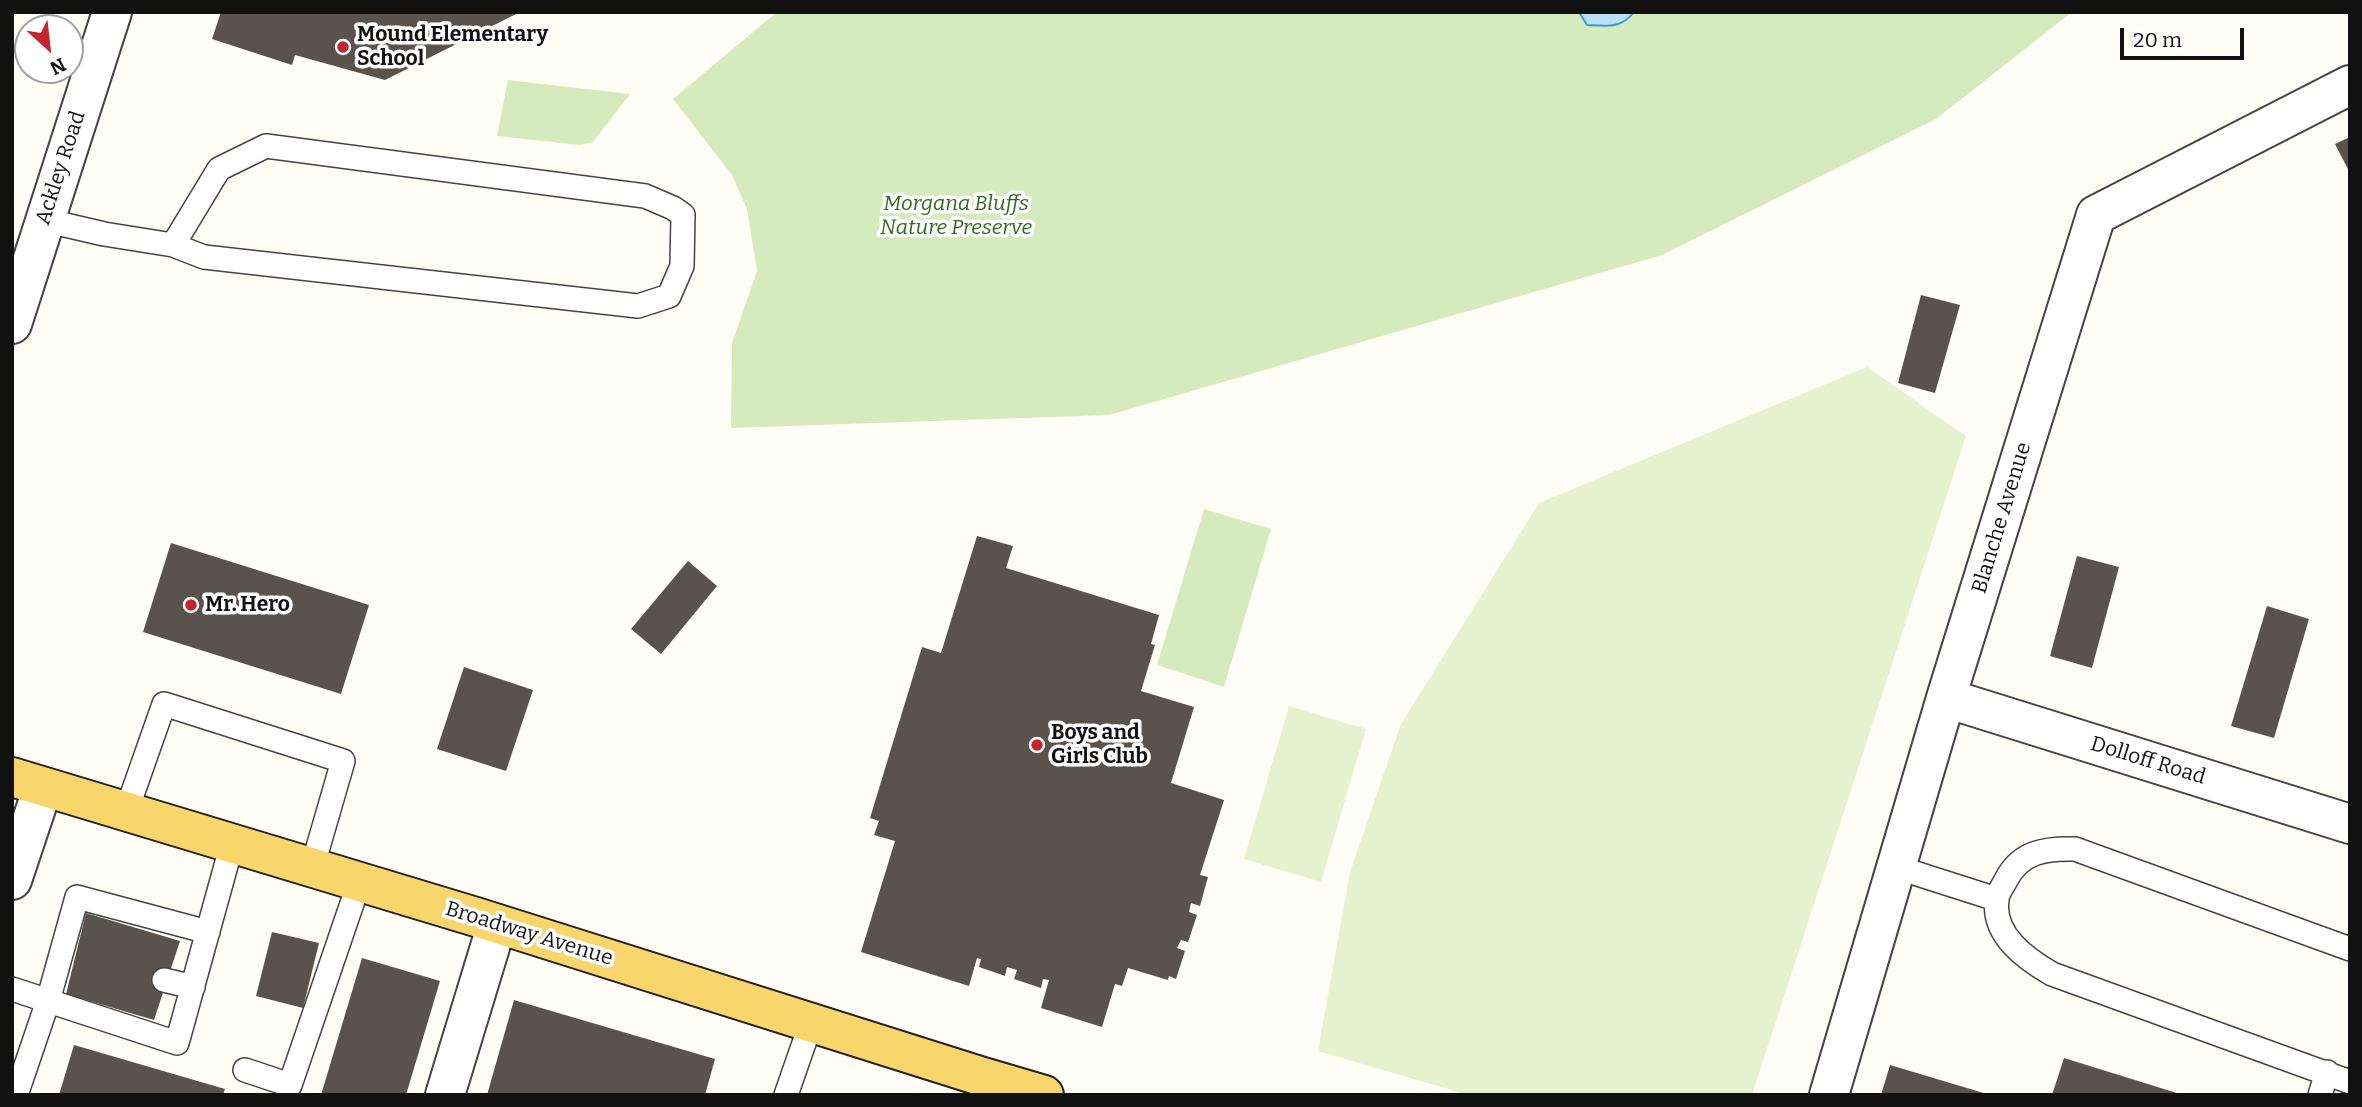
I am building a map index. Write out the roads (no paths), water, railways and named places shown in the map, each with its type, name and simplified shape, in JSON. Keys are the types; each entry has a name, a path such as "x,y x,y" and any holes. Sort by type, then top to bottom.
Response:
{"main road":[{"name":"Broadway Avenue","path":"28,782 497,924 811,1023 977,1086 1044,1095"}],"street":[{"name":"Ackley Road","path":"12,324 112,12"},
{"name":"Blanche Avenue","path":"1829,1095 1946,698 2096,215 2350,85"},
{"name":"Dolloff Road","path":"1946,698 2350,824"},
{"path":"12,880 28,782"},
{"path":"445,1095 497,924"}],"lane":[{"path":"44,220 104,234 173,245 204,257 638,306 668,296 682,266 683,215 645,195 266,146 219,169 173,245"},
{"path":"126,812 164,704 343,761 312,868"},
{"path":"12,989 177,1043 232,844"},
{"path":"2350,949 2075,849 2051,848 2024,857 2010,872 1996,899 1998,918 2007,938 2021,954 2052,974 2350,1082"},
{"path":"1896,867 1996,899"},
{"path":"246,1070 290,1085 359,883"},
{"path":"16,1095 48,1001 70,949 77,897 208,932"},
{"path":"164,980 193,987"},
{"path":"786,1095 811,1023"},
{"path":"2320,1095 2327,1072"}],"water":[{"path":"1579,12 1634,12 1619,24 1607,26 1587,25"}],"place":[{"name":"Mound Elementary School","path":"343,47"},
{"name":"Mr. Hero","path":"191,605"},
{"name":"Boys and Girls Club","path":"1037,745"}],"park label":[{"name":"Morgana Bluffs Nature Preserve","path":"956,216"}]}
